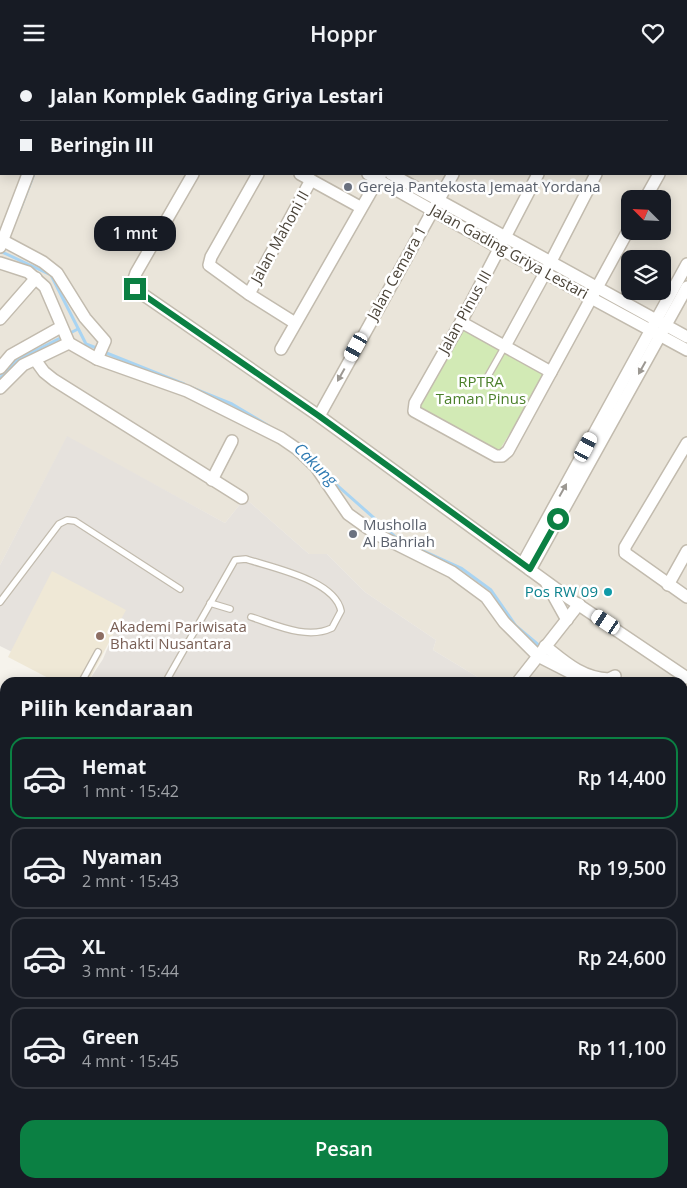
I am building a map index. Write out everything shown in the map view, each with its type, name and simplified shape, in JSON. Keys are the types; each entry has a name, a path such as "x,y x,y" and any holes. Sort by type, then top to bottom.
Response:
{"street":[{"path":"28,175 4,242 43,262 57,273 85,318 105,341 98,358"},
{"path":"192,175 136,273 133,282 135,289 319,416 579,605 686,677"},
{"path":"257,175 211,257 211,268 295,323"},
{"path":"302,175 360,207"},
{"name":"Jalan Gading Griya Lestari","path":"394,175 551,261 594,294"},
{"name":"Jalan Cemara 1","path":"319,416 452,175"},
{"name":"Jalan Pinus III","path":"537,175 413,408 496,456 502,456 508,451 551,372"},
{"path":"505,346 595,175"},
{"path":"651,190 658,175"},
{"path":"281,349 376,176"},
{"name":"Jalan Gading Griya Lestari","path":"376,176 432,210 545,273 594,294 658,328 687,350"},
{"name":"Jalan Mahoni II","path":"248,294 311,180"},
{"path":"460,322 551,372 623,240"},
{"path":"0,263 28,272 36,278 52,297 68,342 98,358 187,391 281,438 297,449 316,467 348,514 376,534 452,572 468,583 486,597 504,622 542,651 582,677"},
{"path":"527,567 658,328 687,263"},
{"path":"0,319 36,278"},
{"path":"658,328 687,287"},
{"path":"0,368 12,355 62,328"},
{"name":"Jalan Gading Griya Lestari","path":"658,328 687,337"},
{"path":"0,388 23,365 36,361 68,342"},
{"path":"36,361 44,372 54,380 242,499"},
{"path":"212,480 232,441"},
{"path":"687,443 625,547 624,553 687,597"},
{"path":"668,585 687,551"},
{"path":"545,580 567,620"},
{"path":"522,677 579,605"},
{"path":"542,651 570,667 596,677"}],"lane":[{"path":"484,383 505,346"},
{"path":"0,602 59,524 67,520 75,521 180,589"},
{"path":"168,677 231,564 235,561 246,559 320,585 335,597 341,611 332,628 316,634 285,628 251,617"},
{"path":"210,603 230,609"},
{"path":"84,677 98,652"}],"shaded area":[{"path":"0,175 687,175 687,677 478,677 433,650 436,640 365,592 327,554 309,554 245,498 225,523 67,437 0,565"},
{"path":"67,436 225,523 245,498 309,554 327,554 365,592 436,640 433,650 478,677 91,677 103,659 122,613 12,652 0,646 0,565"},
{"path":"52,571 126,610 91,677 46,677 8,657"}],"green space":[{"name":"RPTRA Taman Pinus","path":"461,327 547,373 497,454 416,406"}],"waterway":[{"path":"18,215 34,175"},
{"name":"Cakung","path":"0,251 51,275 86,344 99,349"},
{"path":"0,378 17,360 78,329"},
{"name":"Cakung","path":"104,352 184,384"},
{"name":"Cakung","path":"190,387 232,404 269,426"},
{"name":"Cakung","path":"330,479 400,541"},
{"name":"Cakung","path":"417,548 461,568 491,590 516,626 541,647"}],"place":[{"name":"Gereja Pantekosta Jemaat Yordana","path":"348,187"},
{"name":"Musholla Al Bahriah","path":"353,534"},
{"name":"Pos RW 09","path":"608,592"},
{"name":"Akademi Pariwisata Bhakti Nusantara","path":"100,636"}],"route":[{"path":"135,289 386,463 530,569 558,519"}]}
